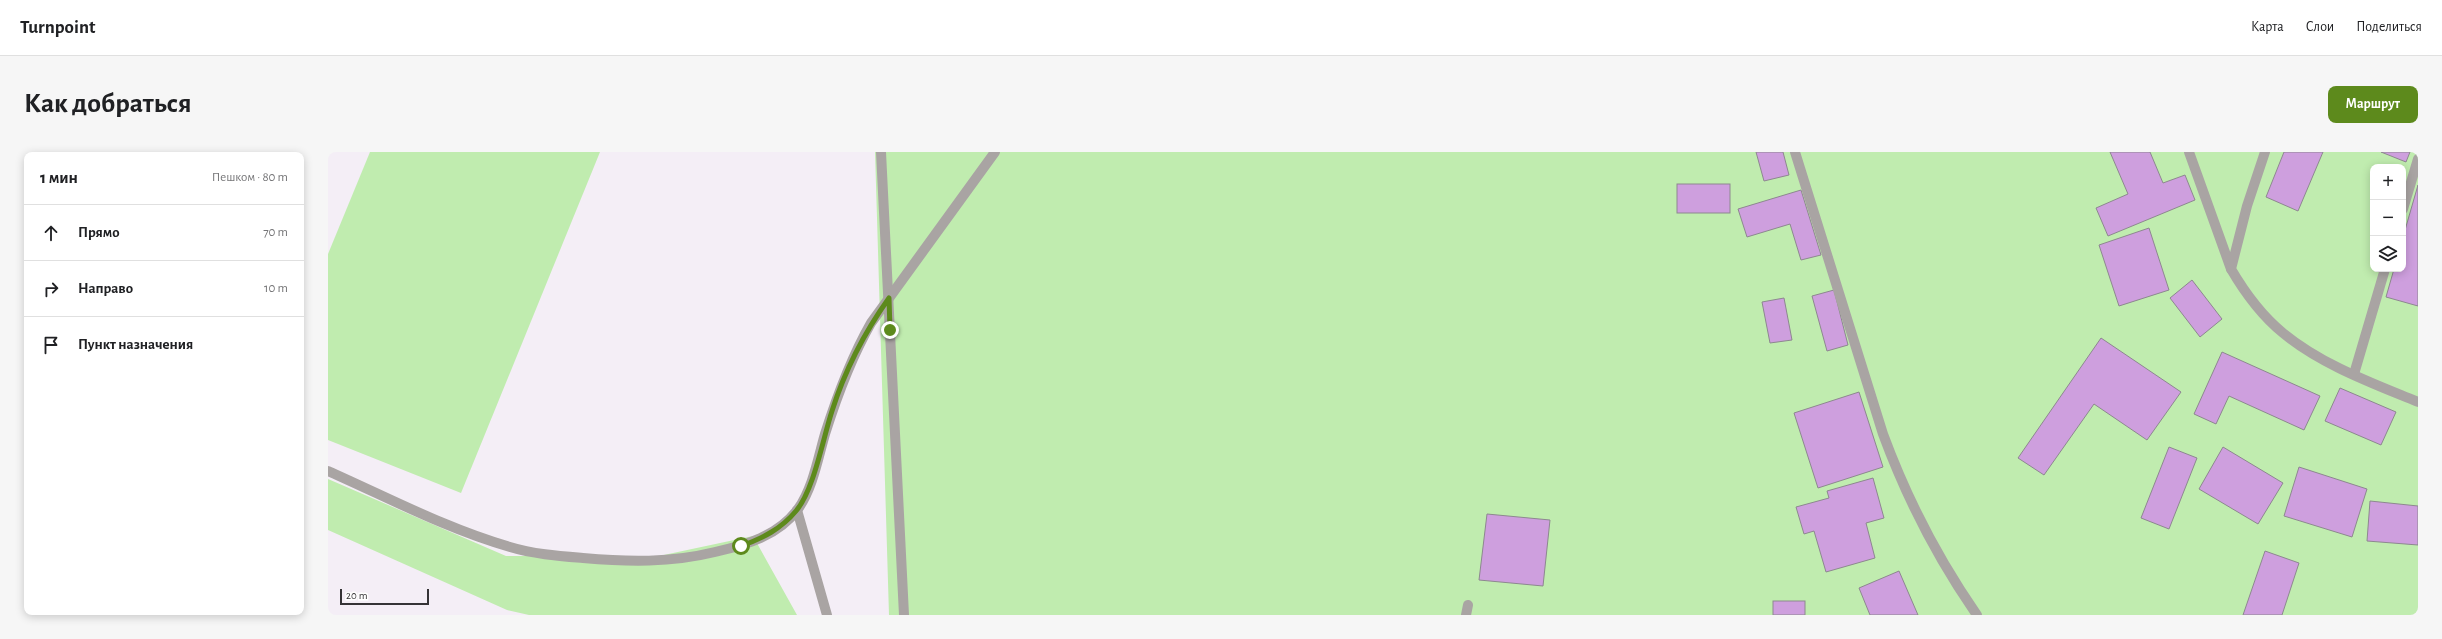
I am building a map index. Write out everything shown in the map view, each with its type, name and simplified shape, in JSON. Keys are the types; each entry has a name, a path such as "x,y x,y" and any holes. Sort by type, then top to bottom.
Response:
{"street":[{"path":"881,152 904,615"},
{"path":"328,471 468,533 511,547 557,556 659,562 694,557 730,549 762,538 780,528 797,510 807,493 833,410 856,352 871,323 995,152"},
{"path":"1795,152 1883,434 1899,478 1918,518 1940,557 1977,615"},
{"path":"2189,152 2231,269 2260,311 2283,333 2333,365 2418,402"},
{"path":"2231,269 2247,206 2265,152"},
{"path":"2406,200 2418,159"},
{"path":"2354,374 2384,272"},
{"path":"797,510 827,615"},
{"path":"1466,615 1468,605"}],"green space":[{"path":"370,152 600,152 461,493 328,440 328,254"},
{"path":"875,152 2418,152 2418,615 889,615"},
{"path":"328,479 506,556 659,556 753,536 797,615 529,615 507,610 328,530"}],"building":[{"path":"1756,152 1783,152 1789,175 1764,181"},
{"path":"2110,152 2150,152 2163,183 2185,175 2195,200 2108,236 2096,208 2128,194"},
{"path":"2284,152 2323,152 2298,211 2266,197"},
{"path":"2381,152 2410,152 2406,162"},
{"path":"1677,184 1730,184 1730,213 1677,213"},
{"path":"2418,185 2418,306 2386,297 2393,272 2406,272 2406,227"},
{"path":"1801,190 1821,255 1801,260 1790,224 1747,237 1738,209"},
{"path":"2149,228 2169,290 2119,306 2099,245"},
{"path":"2192,280 2222,319 2200,337 2170,298"},
{"path":"1834,290 1848,345 1827,351 1812,296"},
{"path":"1784,298 1792,340 1770,343 1762,302"},
{"path":"2101,338 2181,392 2147,440 2094,404 2044,475 2018,458"},
{"path":"2222,352 2320,396 2304,430 2229,396 2216,424 2194,414"},
{"path":"2340,388 2396,412 2381,445 2325,421"},
{"path":"1859,392 1883,467 1818,488 1794,413"},
{"path":"2169,447 2197,458 2169,529 2141,518"},
{"path":"2223,447 2283,483 2258,524 2199,489"},
{"path":"2299,467 2367,489 2352,537 2284,516"},
{"path":"1873,478 1884,518 1866,523 1875,558 1826,572 1814,531 1804,534 1796,507 1829,498 1827,491"},
{"path":"2370,501 2418,506 2418,545 2367,541"},
{"path":"1487,514 1550,520 1543,586 1479,580"},
{"path":"2265,551 2299,563 2282,615 2243,615"},
{"path":"1899,571 1918,615 1870,615 1859,588"},
{"path":"1773,601 1805,601 1805,615 1773,615"}],"route":[{"path":"741,546 762,538 780,528 797,510 807,493 833,410 861,340 889,298 890,330"}]}
